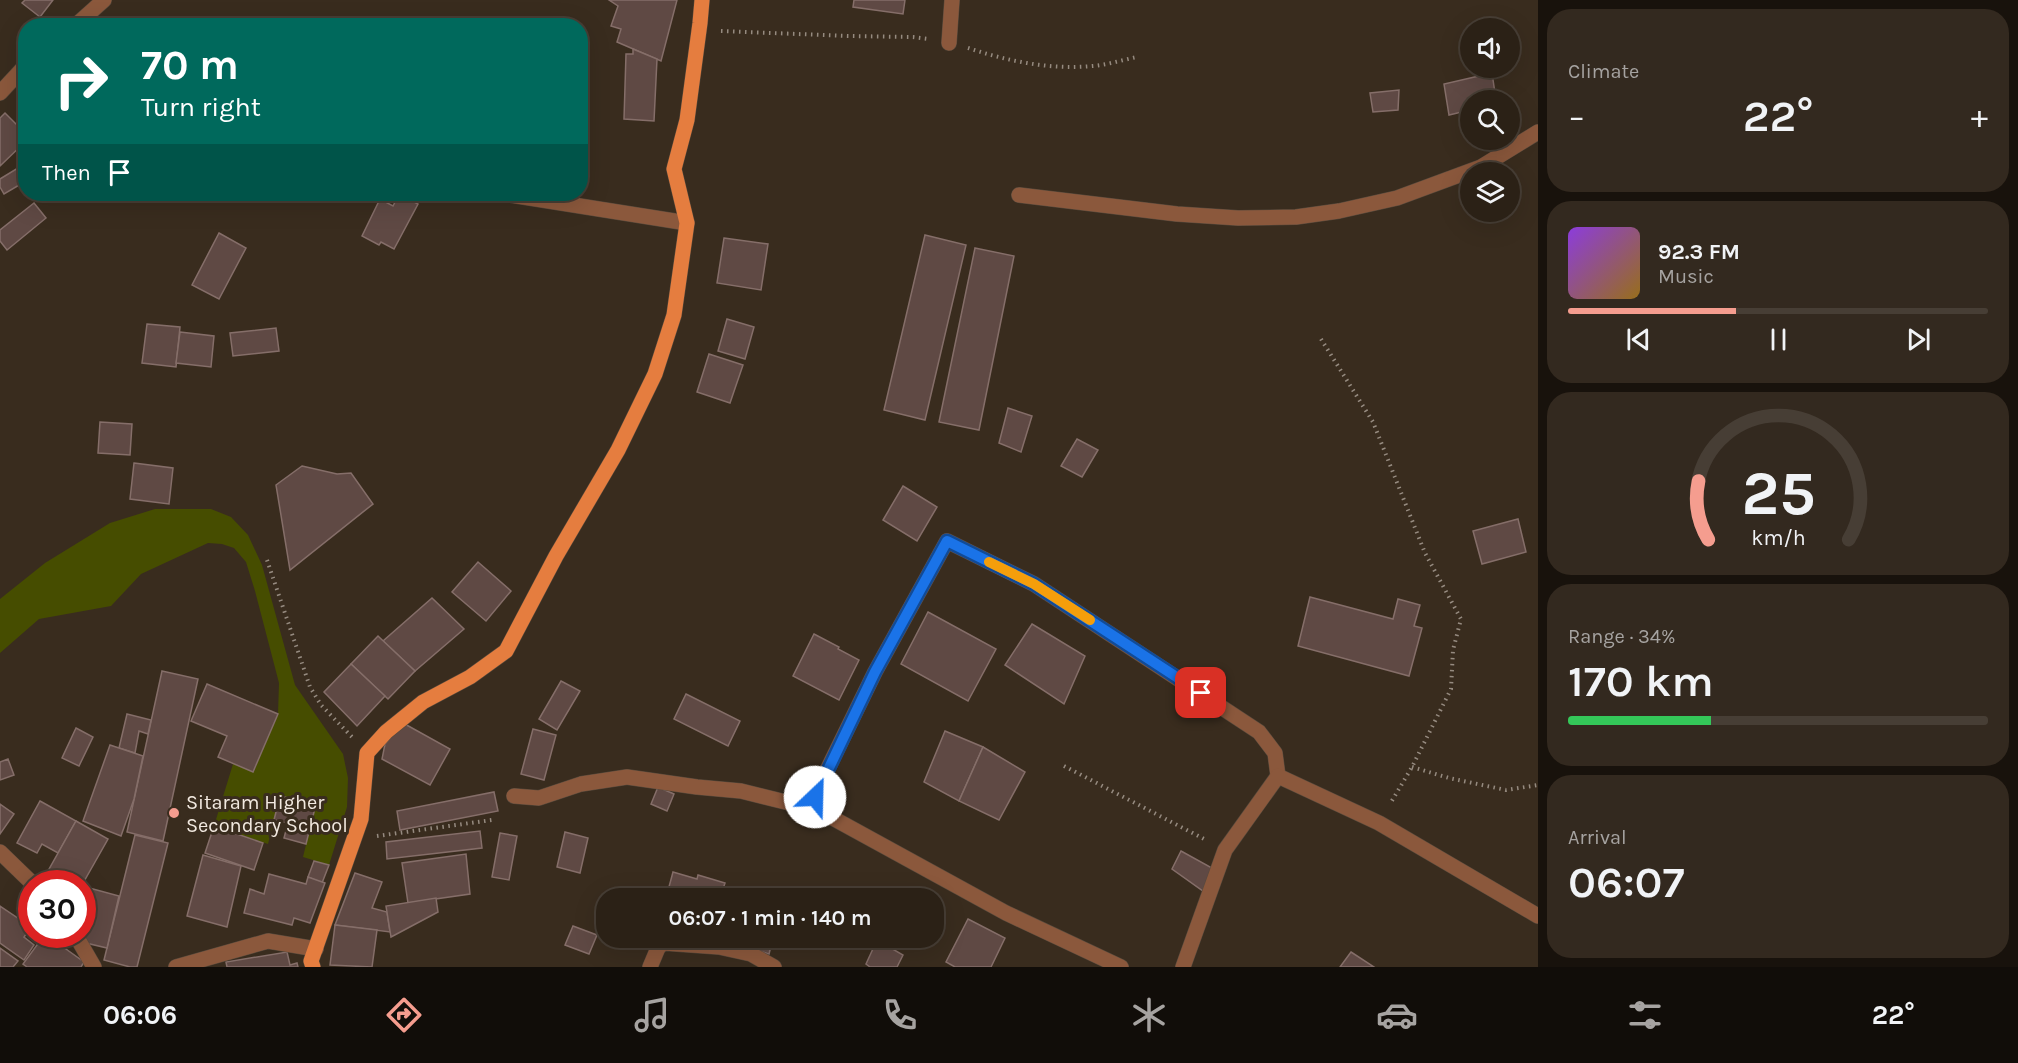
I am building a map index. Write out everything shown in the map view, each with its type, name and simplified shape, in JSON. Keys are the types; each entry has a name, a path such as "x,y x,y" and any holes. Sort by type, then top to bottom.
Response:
{"main road":[{"path":"313,967 311,962 362,819 362,789 367,753 386,732 423,702 470,677 506,651 556,556 618,450 655,375 674,315 687,223 674,169 687,120 702,0"}],"street":[{"path":"84,18 104,0"},
{"path":"949,43 952,0"},
{"path":"89,14 93,18"},
{"path":"0,93 18,74"},
{"path":"1019,195 1177,214 1238,218 1296,217 1339,211 1397,198 1481,167 1538,132"},
{"path":"548,201 687,223"},
{"path":"818,810 814,803 821,783 875,672 947,541 1034,584 1258,732 1275,753 1278,776 1225,850 1183,967"},
{"path":"1278,776 1379,823 1538,916"},
{"path":"514,796 539,798 581,784 627,777 741,791 818,810 1006,913 1121,967"},
{"path":"0,852 19,870"},
{"path":"176,967 268,941 316,949"},
{"path":"650,967 658,948 663,943 718,947 751,954 774,967"},
{"path":"83,948 94,967"}],"path":[{"path":"700,23 724,33 913,37 949,43 1025,63 1061,67 1092,66 1137,57"},
{"path":"1321,339 1373,422 1425,553 1461,619 1453,650 1451,689 1412,767 1379,823"},
{"path":"267,561 310,687 321,705 367,753"},
{"path":"1064,766 1225,850"},
{"path":"1412,767 1449,778 1506,790 1538,785"},
{"path":"355,837 384,836 492,820"}],"green space":[{"path":"155,509 211,509 231,517 248,535 262,565 295,685 343,754 348,778 347,807 329,865 303,857 316,804 280,796 268,844 214,826 233,764 254,771 278,714 279,683 255,591 246,562 234,548 208,543 141,574 111,606 39,619 0,653 0,599 45,563 110,523"}],"building":[{"path":"25,0 53,0 40,17 22,3"},
{"path":"609,0 677,0 661,61 617,42 621,29 611,26 618,6"},
{"path":"854,0 905,0 903,14 853,7"},
{"path":"633,49 657,59 654,121 624,119 626,54 633,54"},
{"path":"1470,78 1493,78 1495,90 1460,90 1460,112 1449,115 1444,84"},
{"path":"1399,90 1398,110 1373,112 1370,93"},
{"path":"5,113 18,126 18,149 0,166 0,118"},
{"path":"18,168 18,186 4,194 0,187 0,179"},
{"path":"379,201 393,206 396,201 412,201 418,204 394,249 381,242 379,245 362,236"},
{"path":"34,203 46,218 7,250 0,241 0,230"},
{"path":"219,233 246,248 219,299 192,285"},
{"path":"925,235 966,245 925,420 884,410"},
{"path":"724,238 768,244 761,290 717,283"},
{"path":"975,248 1014,256 979,430 939,422"},
{"path":"727,319 754,327 745,359 718,351"},
{"path":"147,324 180,327 176,367 142,363"},
{"path":"276,328 279,351 233,356 230,333"},
{"path":"180,332 214,336 211,367 176,363"},
{"path":"709,354 743,365 730,403 697,392"},
{"path":"1008,408 1032,416 1021,452 999,443"},
{"path":"100,422 132,424 130,455 98,453"},
{"path":"1077,439 1098,450 1082,477 1061,466"},
{"path":"134,463 173,468 169,504 130,499"},
{"path":"302,466 337,474 351,473 373,504 290,570 276,485"},
{"path":"903,486 937,507 917,541 883,520"},
{"path":"1518,519 1526,552 1482,564 1473,531"},
{"path":"478,562 511,591 486,621 452,592"},
{"path":"1310,597 1393,619 1398,599 1420,605 1414,626 1422,628 1409,676 1298,646"},
{"path":"432,598 464,629 415,671 383,641"},
{"path":"928,612 996,649 968,701 901,664"},
{"path":"1032,624 1085,656 1064,704 1005,665"},
{"path":"814,634 859,660 839,700 793,676"},
{"path":"378,636 415,671 388,699 351,664"},
{"path":"351,664 385,696 357,726 324,692"},
{"path":"162,671 198,679 163,841 127,832"},
{"path":"561,681 580,691 557,730 539,719"},
{"path":"207,684 278,714 253,772 218,757 227,736 191,721"},
{"path":"686,694 740,721 728,746 674,719"},
{"path":"127,714 151,720 148,734 139,731 135,753 119,748"},
{"path":"403,723 450,749 430,785 382,759 385,744"},
{"path":"76,728 93,737 79,766 62,758"},
{"path":"533,729 556,735 544,780 521,774"},
{"path":"945,731 983,747 959,801 924,782"},
{"path":"110,745 143,756 134,799 121,836 83,821"},
{"path":"983,747 1025,772 999,820 959,801"},
{"path":"8,759 14,775 0,780 0,762"},
{"path":"658,787 674,794 667,811 651,804"},
{"path":"494,792 498,811 400,830 397,811"},
{"path":"280,796 316,804 306,844 284,838 288,823 274,820"},
{"path":"40,801 76,821 58,853 42,844 37,853 17,843"},
{"path":"0,804 14,814 0,834"},
{"path":"76,821 108,839 90,870 49,870"},
{"path":"214,826 263,843 254,870 205,853"},
{"path":"480,831 482,848 387,859 386,842"},
{"path":"565,832 588,838 580,873 557,867"},
{"path":"500,833 517,836 509,880 492,877"},
{"path":"135,835 168,843 137,967 130,967 104,960"},
{"path":"1181,851 1212,868 1203,891 1172,869"},
{"path":"466,854 470,894 408,903 402,863"},
{"path":"203,855 241,866 227,927 187,916"},
{"path":"314,861 329,865 322,883 308,877"},
{"path":"673,872 697,879 698,875 725,883 723,888 669,888"},
{"path":"355,873 382,882 372,908 387,912 390,932 335,925"},
{"path":"269,874 306,884 308,877 325,883 310,923 294,918 292,925 244,913 250,889 264,894"},
{"path":"96,890 119,896 107,948 96,945"},
{"path":"436,898 438,912 391,937 386,906"},
{"path":"0,906 18,918 18,948 32,948 24,960 0,943"},
{"path":"968,919 1005,938 991,967 955,967 946,962"},
{"path":"335,925 377,930 372,967 330,965"},
{"path":"573,926 596,935 589,954 565,945"},
{"path":"0,948 18,961 13,967 0,967"},
{"path":"35,948 64,948 84,962 81,967 27,967 23,964"},
{"path":"749,948 770,948 769,954"},
{"path":"873,948 891,948 903,955 897,967 870,967 866,964"},
{"path":"287,952 290,965 297,963 298,967 227,967 226,962"},
{"path":"1351,952 1374,967 1340,967"}],"slow traffic":[{"path":"989,562 1034,584 1090,620"}],"place":[{"name":"Sitaram Higher Secondary School","path":"174,813"}],"route":[{"path":"815,797 875,672 947,541 1034,584 1201,693"}]}
